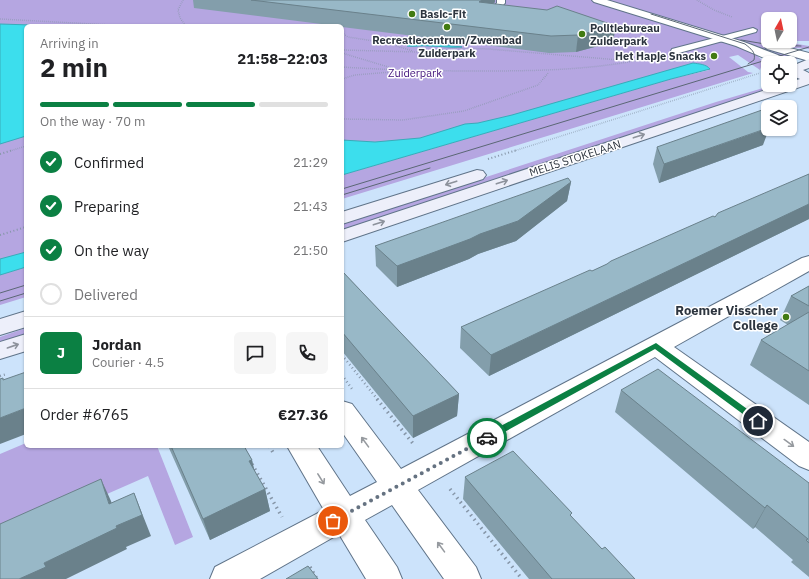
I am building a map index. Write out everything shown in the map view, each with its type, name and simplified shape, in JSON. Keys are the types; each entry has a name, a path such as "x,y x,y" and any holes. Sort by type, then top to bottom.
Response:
{"street":[{"path":"597,0 727,37 809,57"},
{"path":"618,0 727,37 799,71"},
{"name":"MELIS STOKELAAN","path":"344,235 799,71"},
{"name":"MELIS STOKELAAN","path":"344,217 761,79"},
{"path":"227,579 809,262"},
{"path":"0,327 24,320"},
{"path":"0,351 24,343"},
{"path":"656,346 809,458"},
{"path":"344,415 464,579"},
{"path":"302,448 385,579"}],"lane":[{"path":"501,0 501,3 491,14 506,16"},
{"path":"675,51 753,30"}],"path":[{"path":"183,0 178,10 180,18 184,24"},
{"path":"697,0 703,5 723,15 758,23 761,26 753,30"},
{"path":"0,19 93,24"},
{"path":"344,35 348,37 387,43 417,52"},
{"path":"344,50 417,52 458,48 489,49 637,61 550,71 399,71 344,67"},
{"path":"344,54 399,71"},
{"path":"344,78 355,75 399,71"},
{"path":"344,118 403,120 464,111 538,85 550,71"},
{"name":"MELIS STOKELAAN","path":"486,160 761,78"},
{"path":"0,154 24,147"},
{"path":"0,235 24,228"},
{"path":"250,460 317,579"}],"green space":[{"name":"Zuiderpark","path":"0,0 809,0 809,41 797,41 797,12 761,12 761,48 787,48 804,57 797,59 797,56 767,56 754,53 761,59 760,70 738,55 729,57 748,72 753,73 344,198 344,174 671,79 709,70 708,67 344,168 344,24 24,24 24,261 0,267"},
{"name":"Zuiderpark","path":"797,44 809,46 809,49 797,48"},
{"path":"761,89 761,92 344,231 344,223"},
{"path":"24,268 24,298 0,305 0,275"},
{"path":"24,329 24,339 0,347 0,337"},
{"path":"24,444 24,448 158,448 193,537 175,545 148,476 0,541 0,454"}],"water":[{"path":"0,24 24,25 24,137 0,144"},
{"path":"414,41 419,42 462,47 407,46"},
{"path":"693,63 704,65 710,69 344,174 344,140 375,142 420,138 465,124 478,123 512,115"},
{"path":"24,253 24,268 0,275 0,259"}],"building":[{"path":"251,0 482,0 479,2 547,10 557,6 616,26 578,35 551,36"},
{"path":"761,110 761,130 664,164 657,147"},
{"path":"809,174 809,204 491,355 461,327 590,270 592,271 611,261 713,216 715,217 718,213"},
{"path":"568,178 571,182 518,221 397,266 375,246"},
{"path":"344,273 459,394 413,416 344,334"},
{"path":"809,286 809,306 791,296"},
{"path":"809,312 809,371 761,340"},
{"path":"658,369 809,483 809,543 806,540 808,539 767,505 765,508 621,390"},
{"path":"24,373 24,409 0,418 0,379 3,378 3,380"},
{"path":"172,448 245,448 252,460 249,461 265,489 203,519"},
{"path":"513,451 572,513 570,515 602,549 605,547 635,579 552,579 465,477"},
{"path":"101,479 109,504 134,493 142,515 116,526 117,528 44,563 46,567 19,579 0,579 0,524"},
{"path":"308,566 318,579 286,579"}],"tram line":[{"path":"651,14 745,44 754,55 754,60 748,64"},
{"path":"741,40 771,45 801,46"},
{"path":"344,188 809,47"},
{"path":"344,194 430,168"},
{"path":"0,293 24,286"},
{"path":"0,301 24,294"}],"way so far":[{"path":"333,521 487,438"}],"place":[{"name":"Basic-Fit","path":"412,14"},
{"name":"Recreatiecentrum/Zwembad Zuiderpark","path":"447,27"},
{"name":"Politiebureau Zuiderpark","path":"582,34"},
{"name":"Het Hapje Snacks","path":"714,56"},
{"name":"Roemer Visscher College","path":"786,317"}],"route":[{"path":"487,438 656,346 758,421"}]}
